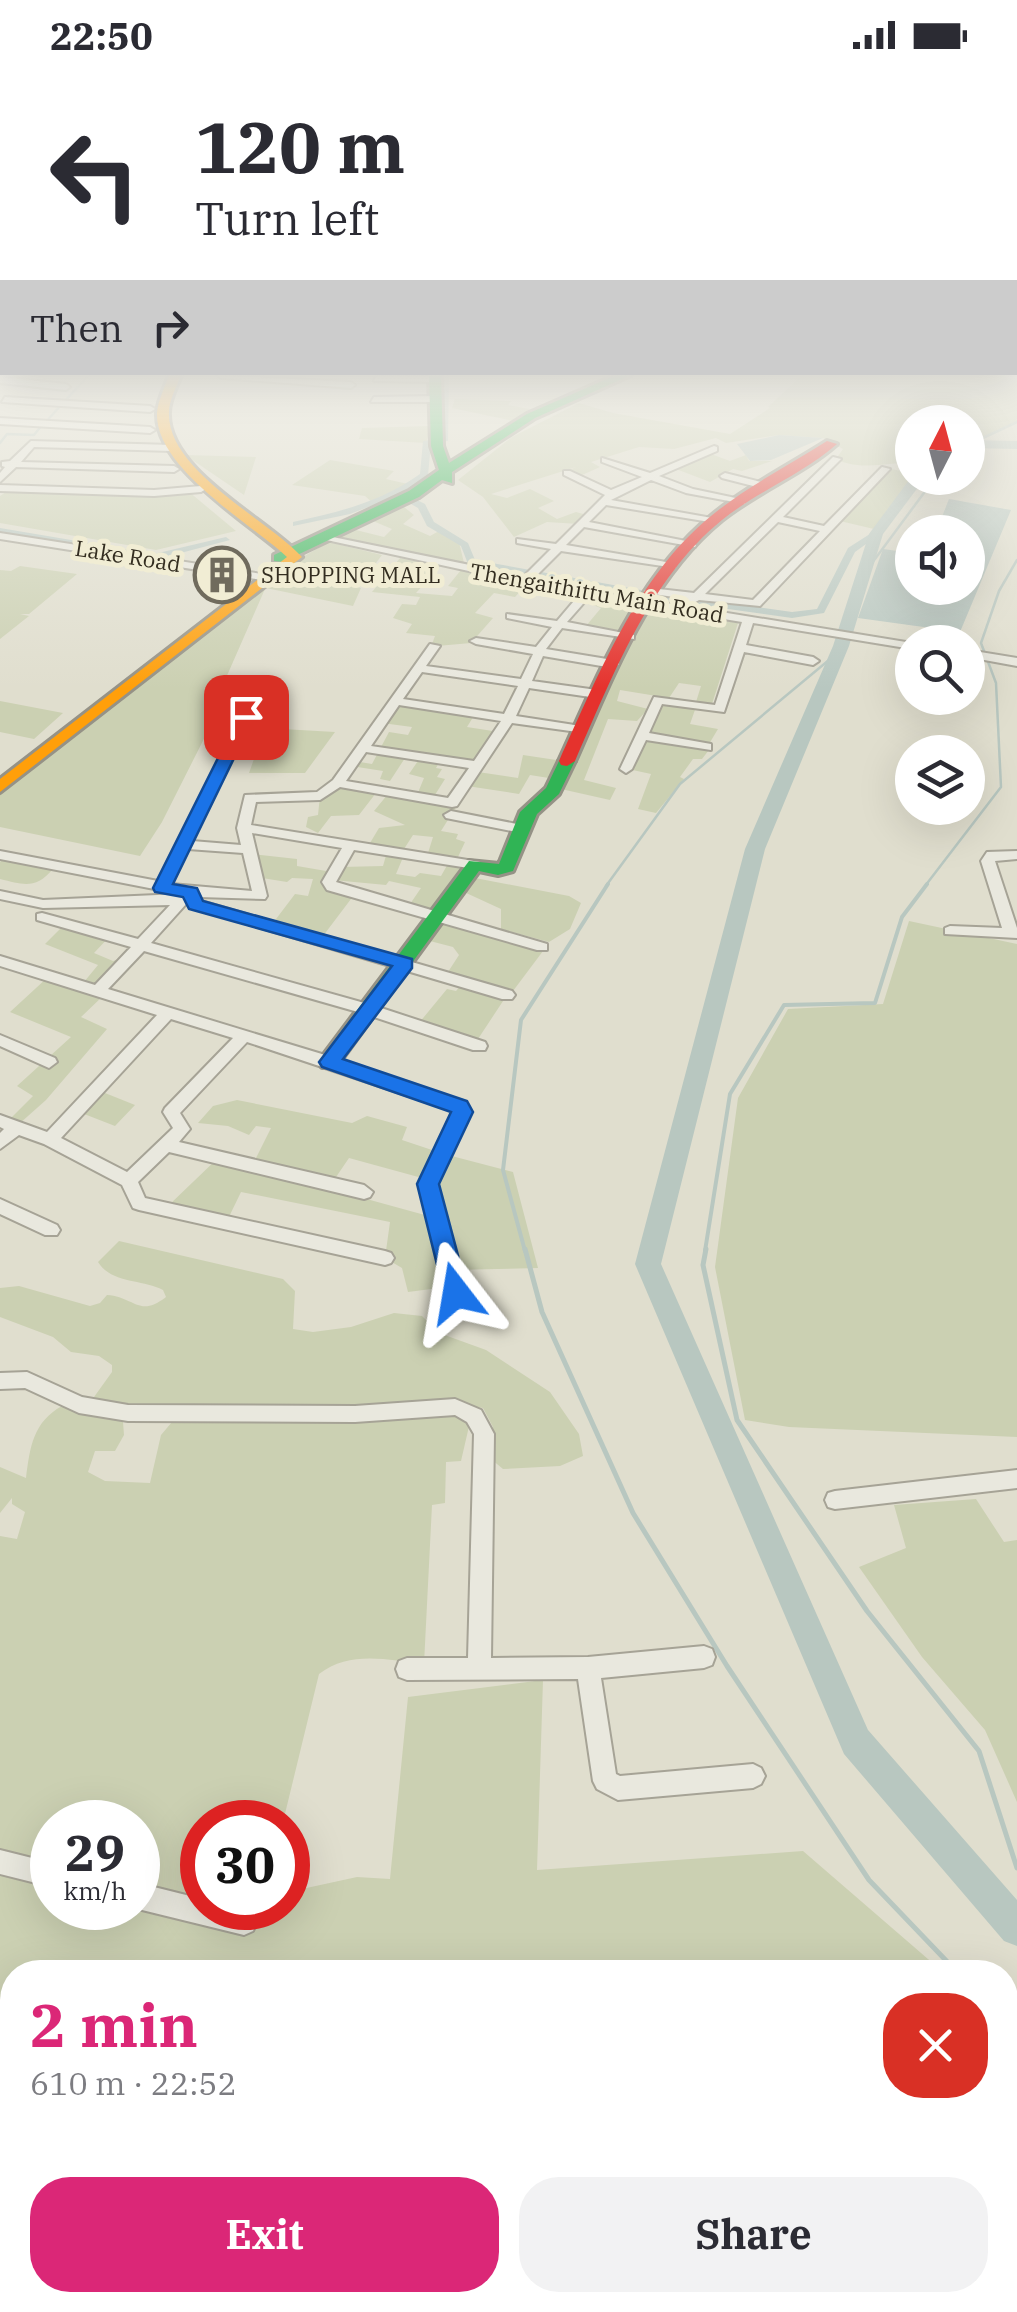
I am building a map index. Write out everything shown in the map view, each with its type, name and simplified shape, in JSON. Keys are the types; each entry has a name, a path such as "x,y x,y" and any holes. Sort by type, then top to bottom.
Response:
{"main road":[{"path":"193,480 245,517"},
{"path":"202,480 245,517 279,560"},
{"path":"0,787 53,738 279,560 390,508 427,480"},
{"path":"330,1062 475,865 498,870 507,867 540,794 553,790 597,694 650,597 672,566 712,521 775,480"},
{"path":"0,771 53,738"}],"street":[{"path":"578,480 608,498 712,521"},
{"path":"531,576 608,498 645,480"},
{"path":"660,480 741,502"},
{"path":"740,480 766,486"},
{"path":"691,602 776,520 809,480"},
{"path":"503,565 531,576 650,597 756,604 876,480"},
{"path":"0,488 154,493 201,489"},
{"path":"776,520 827,530"},
{"path":"582,524 691,545"},
{"name":"Lake Road","path":"0,536 279,560"},
{"name":"Thengaithittu Main Road","path":"322,538 531,576 586,593 650,597"},
{"path":"521,541 672,566"},
{"path":"338,783 447,805 479,766 509,718 539,652 586,593"},
{"name":"Thengaithittu Main Road","path":"691,602 752,621 895,643"},
{"path":"511,616 630,636"},
{"path":"626,769 658,700 720,709 738,647 752,621"},
{"path":"476,641 613,664"},
{"path":"2,907 186,896 260,896 244,828 250,798 320,796 338,783 434,646"},
{"path":"738,647 813,661"},
{"path":"985,657 1017,662"},
{"path":"418,668 597,694"},
{"path":"395,701 581,730"},
{"path":"162,888 246,717"},
{"path":"642,734 707,747"},
{"path":"362,748 479,766"},
{"path":"451,816 522,830"},
{"path":"244,828 475,865"},
{"path":"184,844 251,850"},
{"path":"350,845 330,886 542,947"},
{"path":"950,931 1014,933 988,861 992,855 1017,855"},
{"path":"0,856 162,888 186,896 195,904 507,994"},
{"path":"97,992 186,896"},
{"path":"42,918 370,1010 479,1046"},
{"path":"0,961 330,1062 460,1107 462,1112 430,1178 456,1293"},
{"path":"50,1140 168,1013"},
{"path":"128,1181 182,1128 171,1112 243,1038"},
{"path":"0,1040 49,1062"},
{"path":"0,1143 8,1125 50,1140 128,1181 139,1204 385,1258"},
{"path":"164,1145 364,1192"},
{"path":"0,1206 51,1230"},
{"path":"0,1381 28,1380 79,1405 128,1413 354,1414 456,1407 468,1410 478,1418 484,1434 479,1670"},
{"path":"835,1500 1017,1480"},
{"path":"407,1668 588,1668 704,1657"},
{"path":"588,1668 605,1782 618,1788 753,1776"},
{"path":"0,1862 30,1870"}],"green space":[{"path":"221,480 249,480 244,495"},
{"path":"300,480 389,480 412,485 374,504 365,496 292,485"},
{"path":"458,480 536,480 491,494 507,498 530,489 554,501 538,508 557,519 576,512 587,515 579,524 547,522 514,537 483,497"},
{"path":"881,480 895,480 895,495 901,495 874,529 840,521"},
{"path":"9,490 188,491 236,531 156,550 0,523 0,496"},
{"path":"404,507 414,515 403,524 430,536 439,531 459,542 464,563 338,537 356,530 384,537 392,529 373,521"},
{"path":"329,542 382,555 358,587 361,588 353,606 261,587 292,563"},
{"path":"400,558 440,566 416,593 452,596 458,588 448,586 461,570 528,583 515,597 494,593 475,613 493,618 471,643 437,646 432,644 435,636 406,633 412,624 393,618 402,604 416,605 420,597 372,592"},
{"path":"20,566 77,574 29,614 20,614 29,616 0,639 0,570 11,571"},
{"path":"258,589 265,589 215,703 221,705 162,822 140,856 0,827 0,794"},
{"path":"599,598 636,605 622,633 586,626 601,608 593,605"},
{"path":"651,608 738,623 712,704 696,702 701,686 679,683 669,698 620,690 617,701 648,709 637,721 608,719 584,780 616,788 610,800 561,789 595,711"},
{"path":"0,701 63,713 34,739 0,732"},
{"path":"660,701 696,707 690,724 718,729 709,744 712,746 702,759 693,759 680,777 684,779 656,813 638,809 651,774 628,769"},
{"path":"397,703 475,714 467,727 499,732 479,765 440,761 436,768 442,769 437,777 445,779 433,798 417,795 424,778 409,774 420,758 405,758 390,781 380,779 383,771 351,766 354,761 372,764 389,732 408,735 412,727 382,723"},
{"path":"265,728 335,732 305,773 249,773"},
{"path":"523,755 563,761 555,779 530,775 519,794 467,786 478,772 518,778"},
{"path":"338,785 376,793 359,815 331,816 318,833 306,827 308,817 318,815 320,796"},
{"path":"388,794 456,807 441,831 458,834 456,839 465,842 458,857 428,853 433,837 413,835 404,849 370,843 379,828 405,825 374,811"},
{"path":"387,852 404,855 396,874 415,877 420,873 441,876 449,862 472,865 435,916 408,907 421,888 389,881 386,885 333,880 341,867 383,866"},
{"path":"252,854 297,859 297,866 332,872 329,884 354,895 323,936 273,923 295,894 308,896 313,879 292,878 287,882 262,878"},
{"path":"5,857 53,869 29,884 0,879 0,862"},
{"path":"475,878 569,896 581,903 570,929 549,942 501,929 501,909 464,892"},
{"path":"440,921 543,951 513,991 448,972 459,955 453,947 428,937"},
{"path":"909,921 1017,944 1017,1437 789,1427 745,1420 715,1267 738,1098 788,1009 883,1004"},
{"path":"65,924 110,936 94,953 113,961 126,957 103,996 81,1017 107,1029 46,1100 19,1124 9,1120 33,1096 17,1086 71,1037 10,1012 48,977 79,988 98,965 45,944"},
{"path":"462,984 507,995 478,1039 419,1023 447,989 456,991"},
{"path":"100,1091 135,1105 115,1126 79,1112"},
{"path":"237,1100 352,1123 367,1116 407,1127 402,1140 435,1151 422,1178 349,1158 334,1180 253,1164 271,1128 256,1126 249,1135 228,1126 198,1123 213,1106"},
{"path":"444,1154 513,1172 538,1268 450,1270 454,1286 408,1292 402,1268 385,1258 390,1222 241,1192 226,1223 169,1205 218,1158 432,1217 434,1186"},
{"path":"119,1241 283,1279 295,1291 293,1329 313,1332 351,1327 394,1313 422,1316 439,1333 486,1350 550,1392 579,1434 583,1456 560,1466 503,1469 491,1459 493,1427 483,1408 456,1403 356,1410 104,1406 94,1397 112,1372 112,1365 99,1356 71,1352 53,1337 0,1317 0,1288 19,1286 90,1306 107,1295 143,1306 166,1297 163,1290 119,1278 98,1262"},
{"path":"62,1406 123,1422 124,1435 115,1451 95,1451 88,1472 105,1481 150,1483 161,1435 172,1422 449,1414 470,1422 461,1461 446,1462 445,1503 432,1505 424,1664 356,1659 319,1674 288,1800 180,1800 180,1893 160,1888 160,1800 30,1800 30,1860 0,1853 0,1536 17,1539 25,1512 12,1504 12,1498 0,1513 0,1467 26,1478 39,1428"},
{"path":"976,1499 1004,1542 1017,1540 1017,1802 985,1730 922,1657 859,1567 906,1548 894,1505"},
{"path":"543,1680 537,1870 803,1851 929,1960 0,1960 0,1868 30,1875 30,1930 160,1930 160,1911 180,1914 180,1930 310,1930 310,1887 357,1877 390,1879 408,1697"}],"shaded area":[{"path":"949,499 1011,510 985,572 985,515 943,515"},
{"path":"883,549 895,551 895,605 971,605 963,625 909,625 858,618"}],"waterway":[{"path":"296,524 364,507 418,480"},
{"path":"399,494 422,506 430,524 465,545 471,562 663,597 792,615 821,611 851,550 876,534"},
{"path":"905,495 876,534 841,646 755,849 648,1264 856,1742 1017,1928"},
{"path":"606,886 680,784 847,645 872,563 922,495"},
{"path":"0,531 154,557 226,540"},
{"path":"925,886 1001,787 996,683 981,643 999,591 1017,560"},
{"path":"525,1251 503,1170 521,1020 608,884"},
{"path":"705,1251 730,1094 784,1005 875,1003 902,917 927,884"},
{"path":"525,1249 542,1312 633,1513 727,1666 869,1880 946,1960"},
{"path":"706,1249 703,1265 737,1420 867,1611 979,1751 1017,1868"}],"traffic: fast":[{"path":"290,560 279,558 414,494 434,480"},
{"path":"329,1062 475,865 498,870 507,867 529,812 553,790 567,761"}],"traffic: slow":[{"path":"0,787 295,557 202,480"}],"traffic: jam":[{"path":"567,761 630,631 670,567 715,519 774,480"}],"place":[{"name":"SHOPPING MALL","path":"222,575"}],"route":[{"path":"246,717 162,888 190,892 195,904 405,964 330,1062 460,1107 462,1112 428,1184 456,1293"}]}
